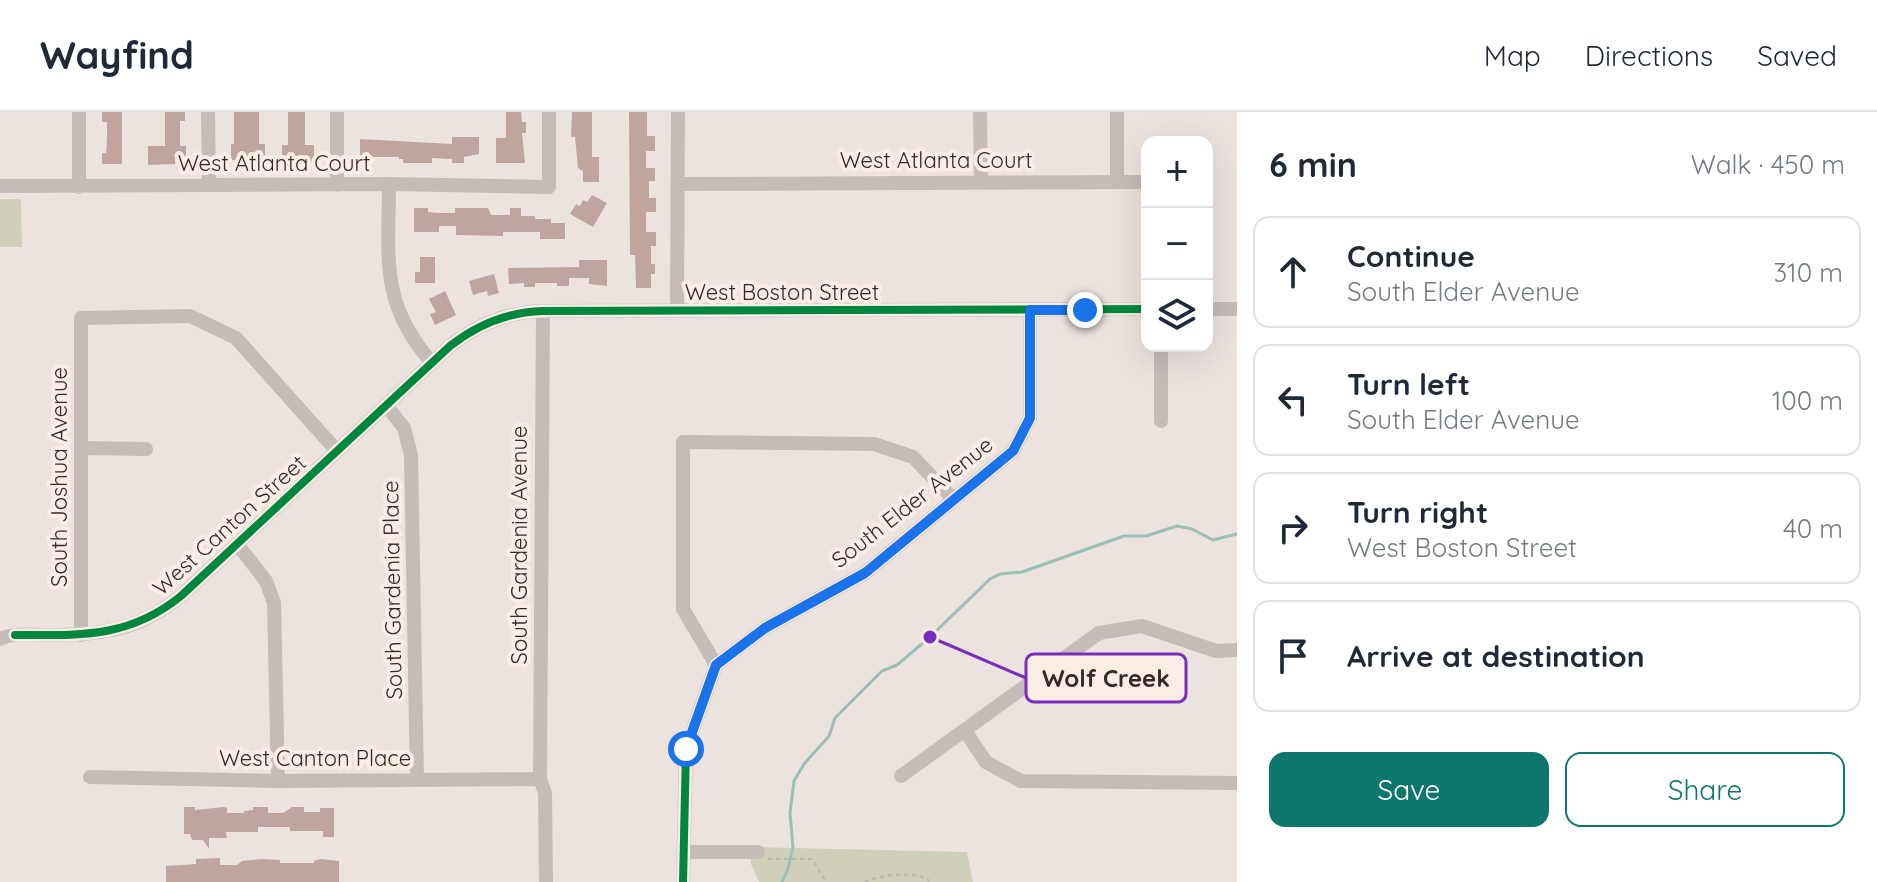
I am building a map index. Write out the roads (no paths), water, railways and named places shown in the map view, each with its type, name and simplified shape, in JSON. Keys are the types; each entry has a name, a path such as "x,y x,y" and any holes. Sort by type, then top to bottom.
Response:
{"street":[{"path":"79,112 79,187"},
{"path":"208,112 209,185"},
{"path":"337,112 337,185"},
{"name":"West Atlanta Court","path":"0,186 389,184 549,187 549,112"},
{"path":"677,311 678,112"},
{"path":"980,112 981,181"},
{"path":"1117,112 1117,182"},
{"name":"West Atlanta Court","path":"678,184 1141,182"},
{"path":"389,184 389,260 395,301 410,335 432,363"},
{"name":"West Boston Street","path":"432,363 466,334 490,321 525,312 1141,309"},
{"path":"1213,309 1237,309"},
{"name":"South Elder Avenue","path":"716,665 765,628 865,573 1013,451 1030,418 1030,310"},
{"name":"South Gardenia Avenue","path":"543,311 540,779 545,793 546,882"},
{"name":"South Joshua Avenue","path":"81,635 81,318 190,316 236,338 337,451"},
{"path":"1161,352 1161,421"},
{"name":"West Canton Street","path":"0,639 15,635 81,635 130,627 158,613 181,596 432,363"},
{"name":"South Gardenia Place","path":"386,405 404,428 411,455 417,780"},
{"path":"683,882 686,749 716,665 683,609 683,442 874,444 913,457 953,499"},
{"path":"81,448 146,449"},
{"path":"237,544 266,581 274,603 278,781"},
{"path":"901,776 1099,633 1142,626 1216,651 1237,650"},
{"path":"965,731 986,762 1021,781 1237,783"},
{"name":"West Canton Place","path":"90,777 278,781 540,779"},
{"path":"684,852 763,855"}],"waterway":[{"path":"782,882 793,847 790,813 794,781 804,764 829,736 835,718 882,671 897,665 930,637 990,579 1000,574 1022,572 1124,536 1146,536 1177,526 1192,529 1213,540 1237,534"}],"place":[{"name":"Wolf Creek","path":"930,637"}]}
